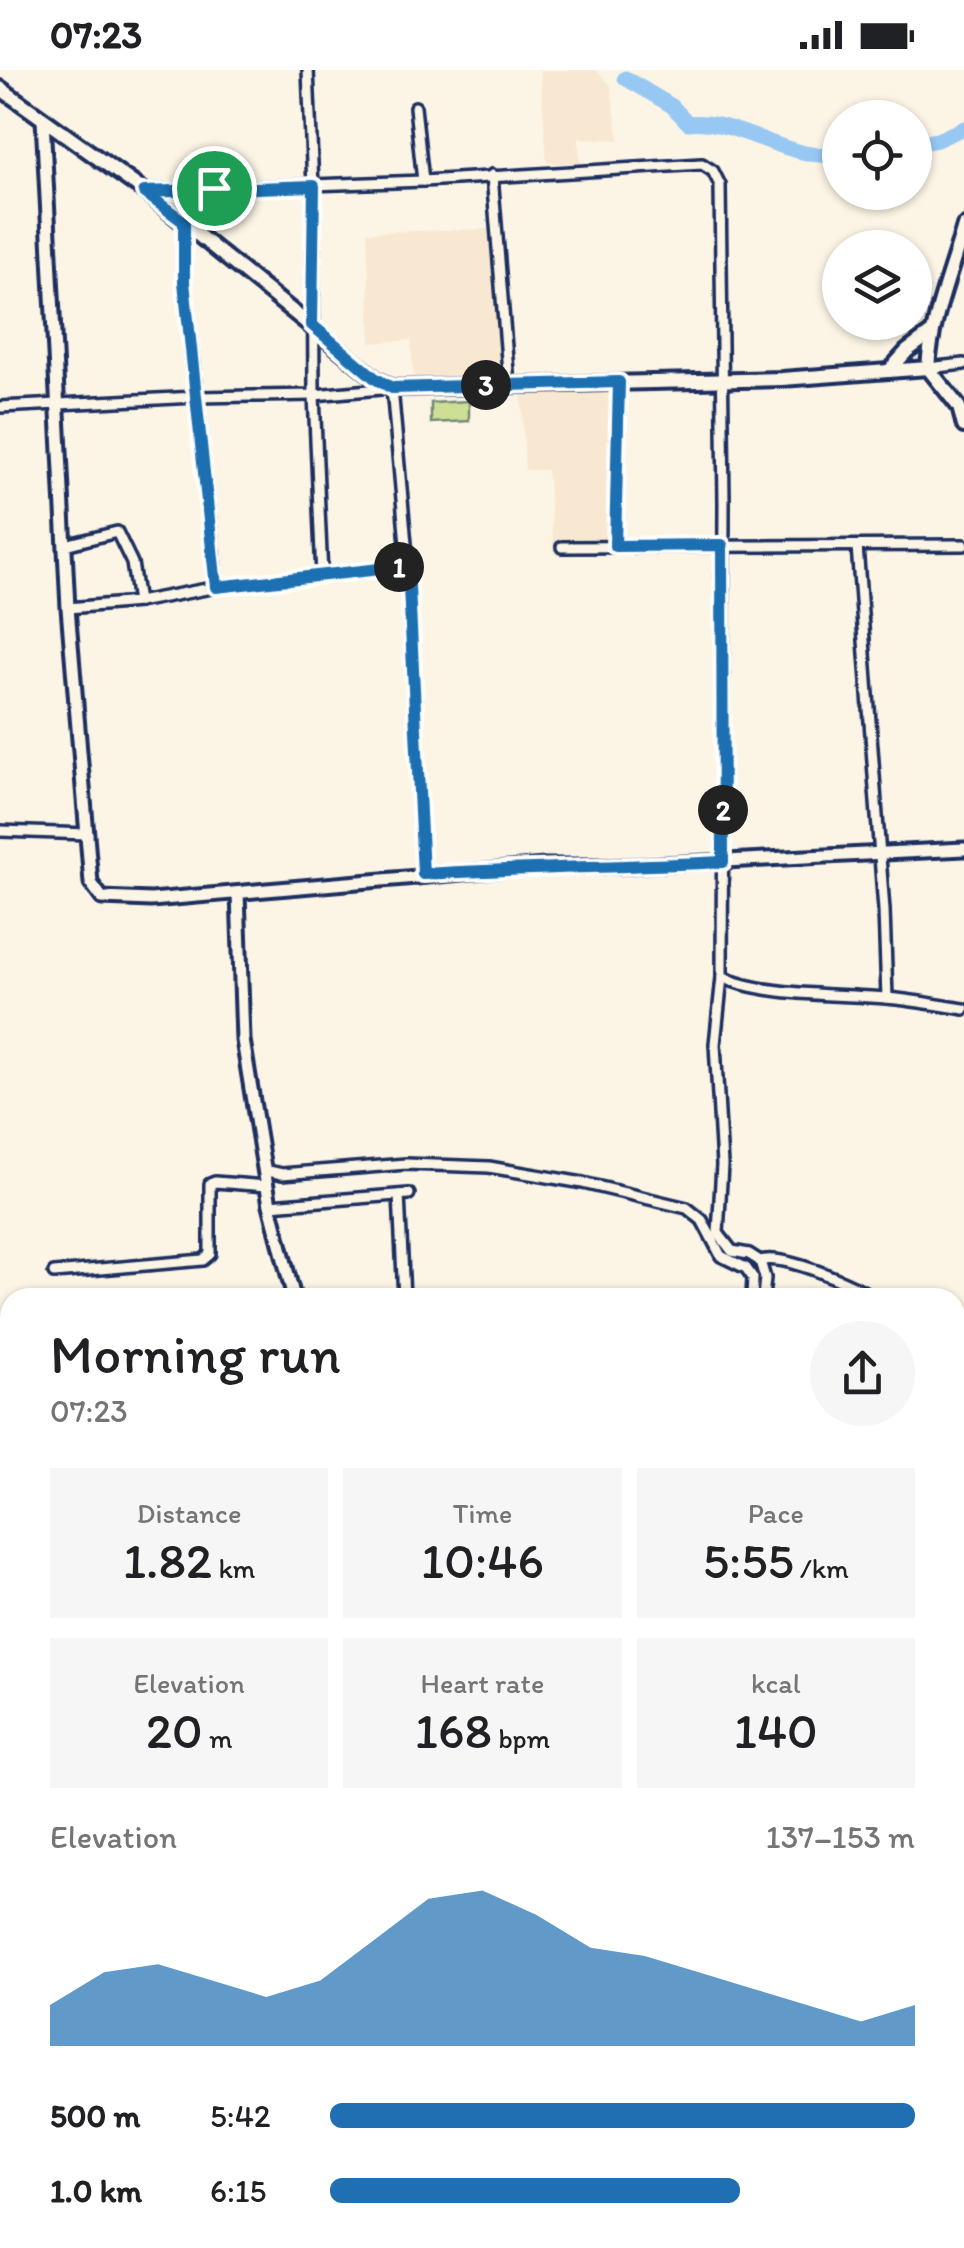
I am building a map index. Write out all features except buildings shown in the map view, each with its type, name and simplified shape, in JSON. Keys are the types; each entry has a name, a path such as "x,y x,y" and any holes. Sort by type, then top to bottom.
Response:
{"main road":[{"path":"0,88 184,222 392,388 782,379 928,368"},
{"path":"932,329 964,226"},
{"path":"889,372 922,340"},
{"path":"930,340 928,368 959,406 964,426"}],"street":[{"path":"308,70 314,186 312,325 322,576"},
{"path":"414,107 424,181"},
{"path":"43,119 68,608 91,883 102,898 151,900 544,866 627,866 964,849"},
{"path":"144,192 424,181 702,164 712,171 720,185 724,379 722,977 716,1044 722,1165 718,1233 732,1251 750,1254 760,1261 764,1288"},
{"path":"492,175 509,384"},
{"path":"184,222 184,282 216,587"},
{"path":"928,368 964,364"},
{"path":"615,546 619,382"},
{"path":"0,407 392,388 408,566 423,874"},
{"path":"64,544 117,532 132,563 138,602"},
{"path":"562,547 964,545"},
{"path":"857,546 887,998"},
{"path":"68,608 408,566"},
{"path":"0,831 88,834"},
{"path":"238,893 243,1040 270,1205 291,1288"},
{"path":"722,977 731,982 779,989 964,1008"},
{"path":"264,1170 282,1174 406,1164 489,1167 583,1183 687,1208 702,1220 721,1256 746,1268 753,1278 752,1288"},
{"path":"54,1273 206,1258 210,1248 210,1184 267,1186"},
{"path":"270,1205 404,1194 404,1288"},
{"path":"760,1261 782,1259 860,1288"}],"shaded area":[{"path":"540,70 596,70 611,85 619,140 579,138 580,163 547,163"},
{"path":"493,229 503,380 414,381 411,340 371,343 367,232"},
{"path":"624,388 624,553 554,554 547,470 525,470 521,392"}],"green space":[{"path":"469,401 469,421 431,423 431,403"}],"waterway":[{"path":"625,78 672,106 688,123 725,127 800,152 822,155"},
{"path":"932,141 964,128"}],"route":[{"path":"314,186 312,325 354,362 392,388 619,382 615,546 722,545 723,862 544,866 423,874 408,566 216,587 184,282 184,222 144,192 214,188 314,186"}]}
